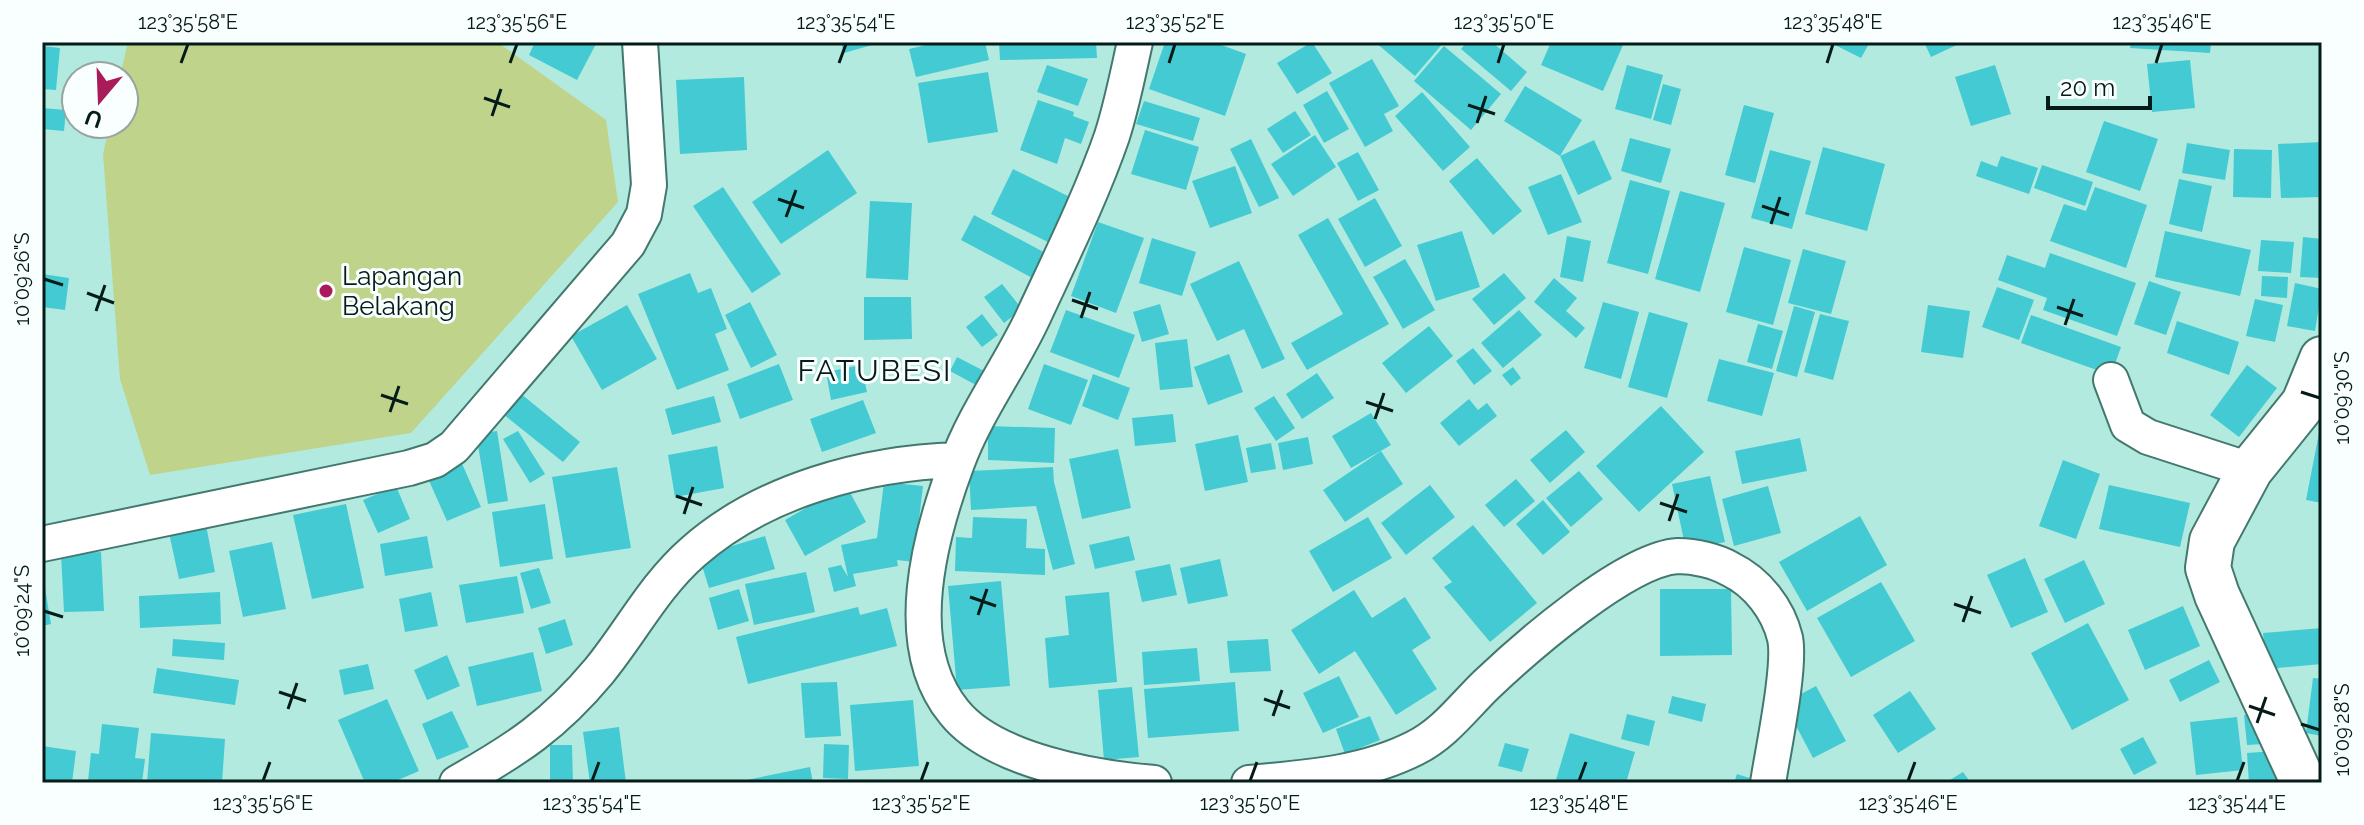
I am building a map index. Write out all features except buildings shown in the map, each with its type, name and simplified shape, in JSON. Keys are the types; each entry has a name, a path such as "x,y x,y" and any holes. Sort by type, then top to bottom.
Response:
{"street":[{"path":"42,544 409,468 435,460 454,447 628,244 644,214 649,185 640,42"},
{"path":"1135,42 1106,150 1034,315 957,460 933,538 921,612 935,680 954,712 980,735 1003,748 1107,779 1154,783"},
{"path":"2307,777 2217,595 2208,568 2212,541 2250,470 2304,403 2322,359"},
{"path":"2111,380 2128,425 2148,437 2250,470"},
{"path":"457,783 522,747 569,705 601,668 639,612 693,552 754,509 878,467 957,460"},
{"path":"1249,783 1368,775 1443,729 1488,683 1584,602 1647,566 1677,556 1717,562 1747,577 1776,616 1785,640 1784,665 1768,783"}],"green space":[{"name":"Lapangan Belakang","path":"128,42 497,42 606,120 618,202 411,433 150,475 120,379 103,154 106,140 140,140 140,60 124,60"}],"place":[{"name":"Lapangan Belakang","path":"326,291"}],"district":[{"name":"FATUBESI","path":"875,371"}]}
